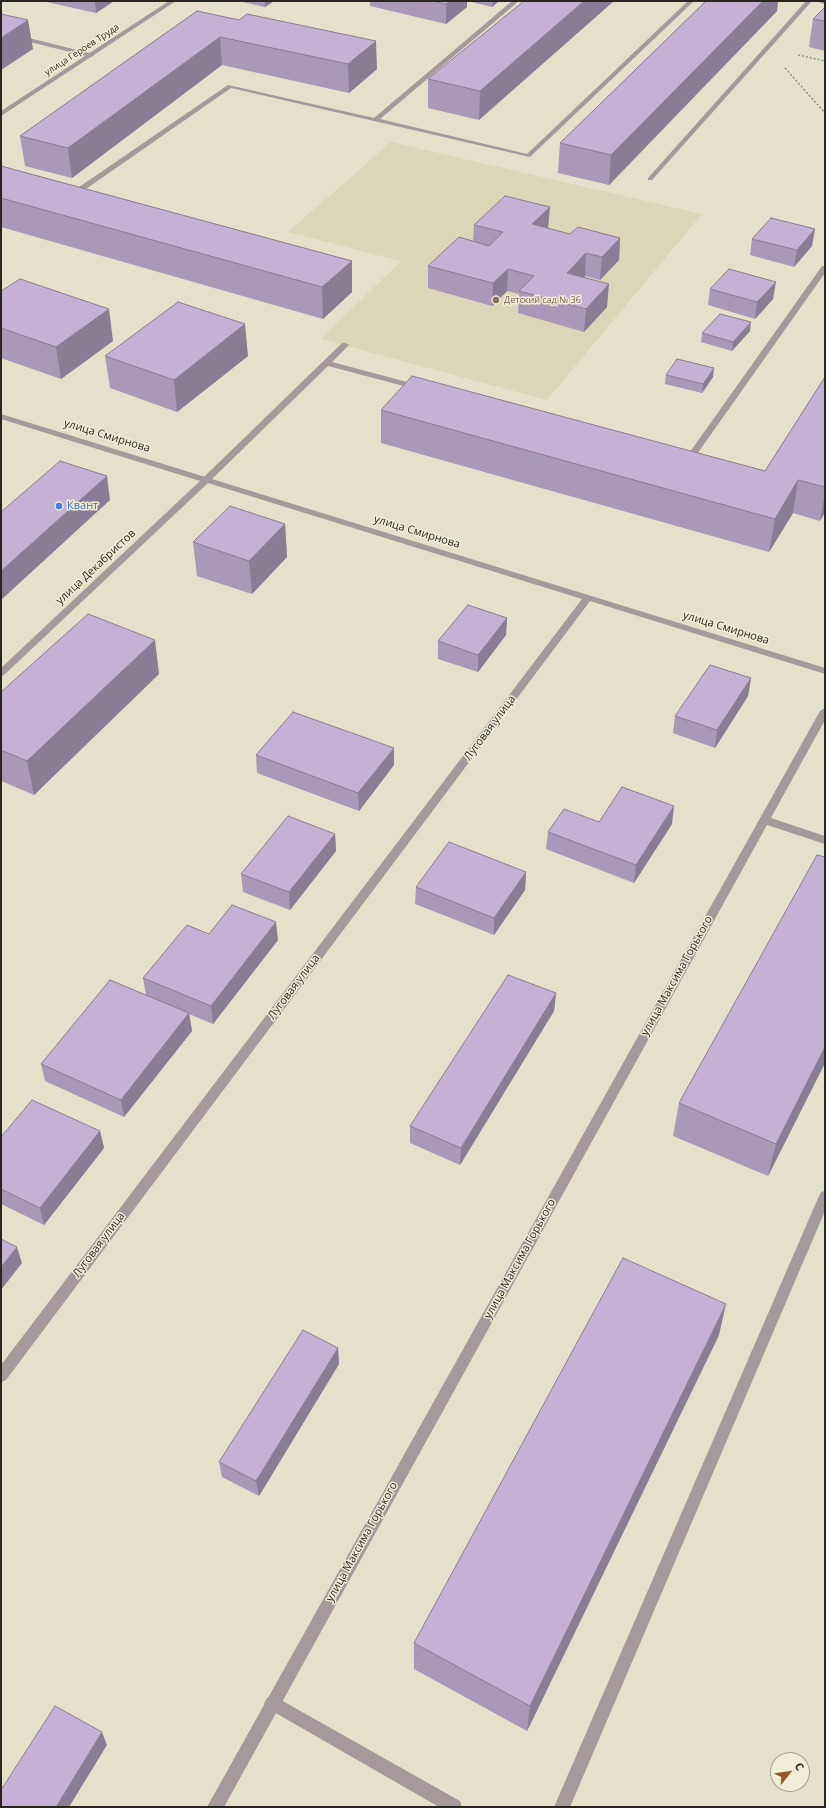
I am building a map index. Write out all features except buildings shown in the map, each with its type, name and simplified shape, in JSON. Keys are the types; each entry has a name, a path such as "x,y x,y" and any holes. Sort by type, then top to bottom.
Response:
{"street":[{"name":"улица Героев Труда","path":"1,114 174,1"},
{"path":"375,120 516,1"},
{"path":"73,201 65,199 230,86 528,156 691,1"},
{"path":"650,179 809,1"},
{"path":"820,1 825,2"},
{"path":"1,33 91,55"},
{"path":"672,458 687,462 825,268"},
{"name":"улица Декабристов","path":"1,673 207,479 345,345"},
{"path":"327,363 426,390"},
{"name":"улица Смирнова","path":"1,416 825,671"},
{"name":"Луговая улица","path":"1,1376 588,597"},
{"name":"улица Максима Горького","path":"215,1807 825,711"},
{"path":"765,820 825,840"},
{"path":"562,1807 825,1196"},
{"path":"272,1703 454,1807"}],"path":[{"path":"767,48 825,60"},
{"path":"767,48 825,113"}],"shaded area":[{"name":"Детский сад № 36","path":"391,142 702,214 547,400 321,339 401,261 288,232"}],"place":[{"name":"Детский сад № 36","path":"496,300"},
{"name":"Квант","path":"59,506"}]}
